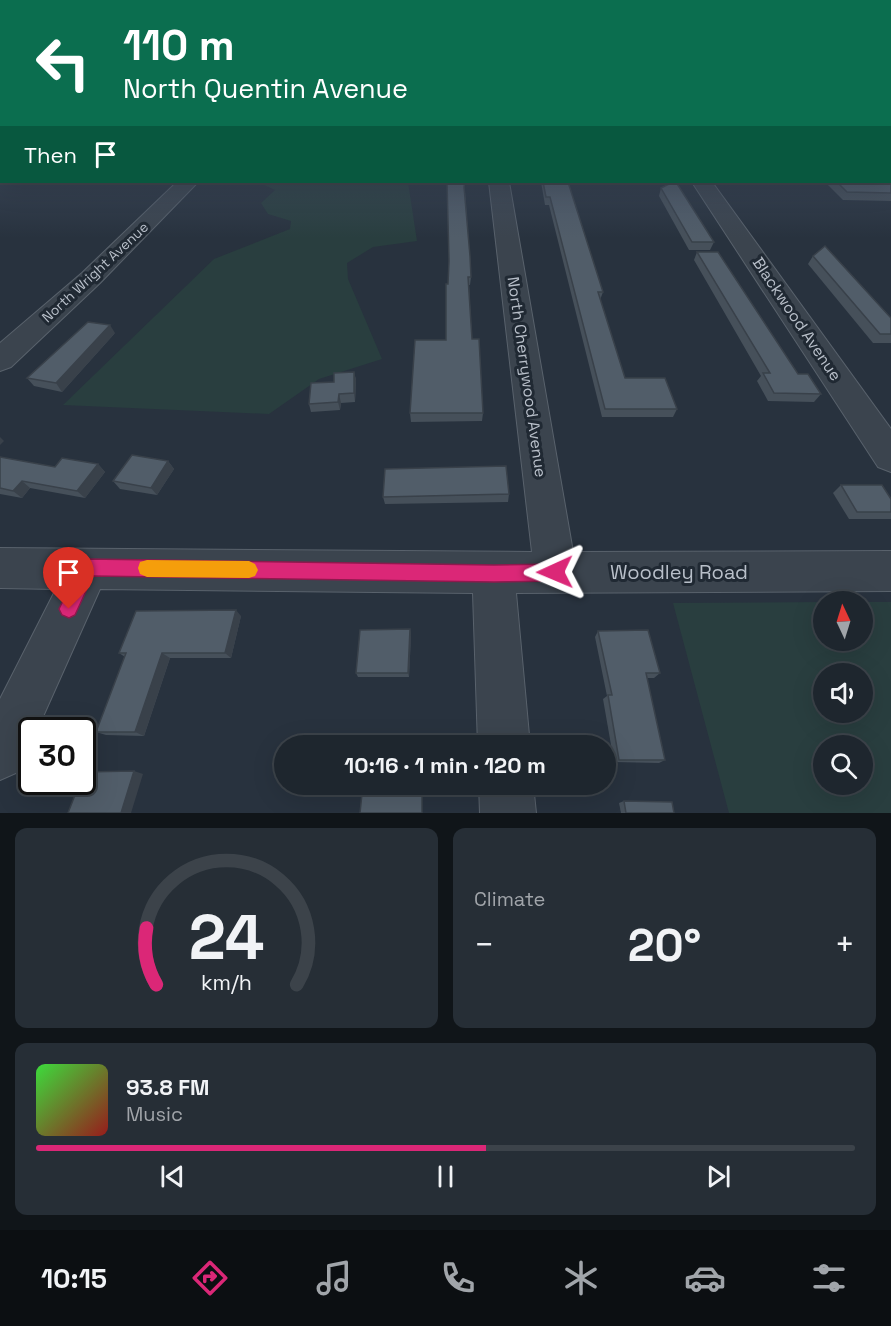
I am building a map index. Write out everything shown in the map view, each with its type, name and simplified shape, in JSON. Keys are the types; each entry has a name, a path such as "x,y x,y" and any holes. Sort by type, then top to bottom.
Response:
{"street":[{"name":"North Wright Avenue","path":"0,360 91,278 187,183"},
{"name":"North Cherrywood Avenue","path":"499,183 555,572"},
{"name":"Blackwood Avenue","path":"703,183 891,457"},
{"name":"Woodley Road","path":"0,568 494,573 891,571"},
{"path":"0,754 88,568"},
{"path":"494,573 503,735"},
{"path":"507,795 508,813"}],"green space":[{"path":"408,183 417,241 373,247 347,263 348,279 382,359 319,379 269,414 63,405 214,259 290,229 291,221 268,214 261,203 275,190 262,184"},
{"path":"813,602 813,651 873,651 873,602 891,602 891,813 729,813 673,603"}],"building":[{"path":"447,183 465,183 471,277 468,277 472,339 479,339 483,413 410,413 415,340 446,340 446,284 448,284"},
{"path":"543,183 568,183 603,292 598,292 625,378 665,378 677,409 605,409 550,197 546,197"},
{"path":"677,183 714,242 692,242 661,188"},
{"path":"838,183 891,183 891,193 847,192"},
{"path":"825,246 891,318 891,334 880,334 813,256"},
{"path":"697,252 718,252 798,374 808,374 821,394 774,393 763,373 770,373"},
{"path":"88,322 110,325 56,383 27,378"},
{"path":"354,372 354,393 339,394 338,402 309,404 311,383 334,382 334,373"},
{"path":"132,455 168,461 151,488 113,481"},
{"path":"0,457 55,467 62,458 98,464 77,491 22,481 13,491 0,488"},
{"path":"506,466 509,494 383,497 385,469"},
{"path":"841,485 882,485 891,499 891,512 857,512"},
{"path":"236,610 225,653 162,653 135,732 96,732 126,653 119,653 136,611"},
{"path":"410,629 408,673 356,673 360,630"},
{"path":"648,630 660,673 646,673 665,760 619,760 608,695 612,695 598,631"},
{"path":"134,771 121,813 68,813 75,795 96,795 96,772"},
{"path":"362,795 422,795 422,813 360,813"},
{"path":"624,801 672,802 674,813 626,813"}],"slow traffic":[{"path":"147,568 249,570"}],"route":[{"path":"69,609 88,568 555,572"}]}
